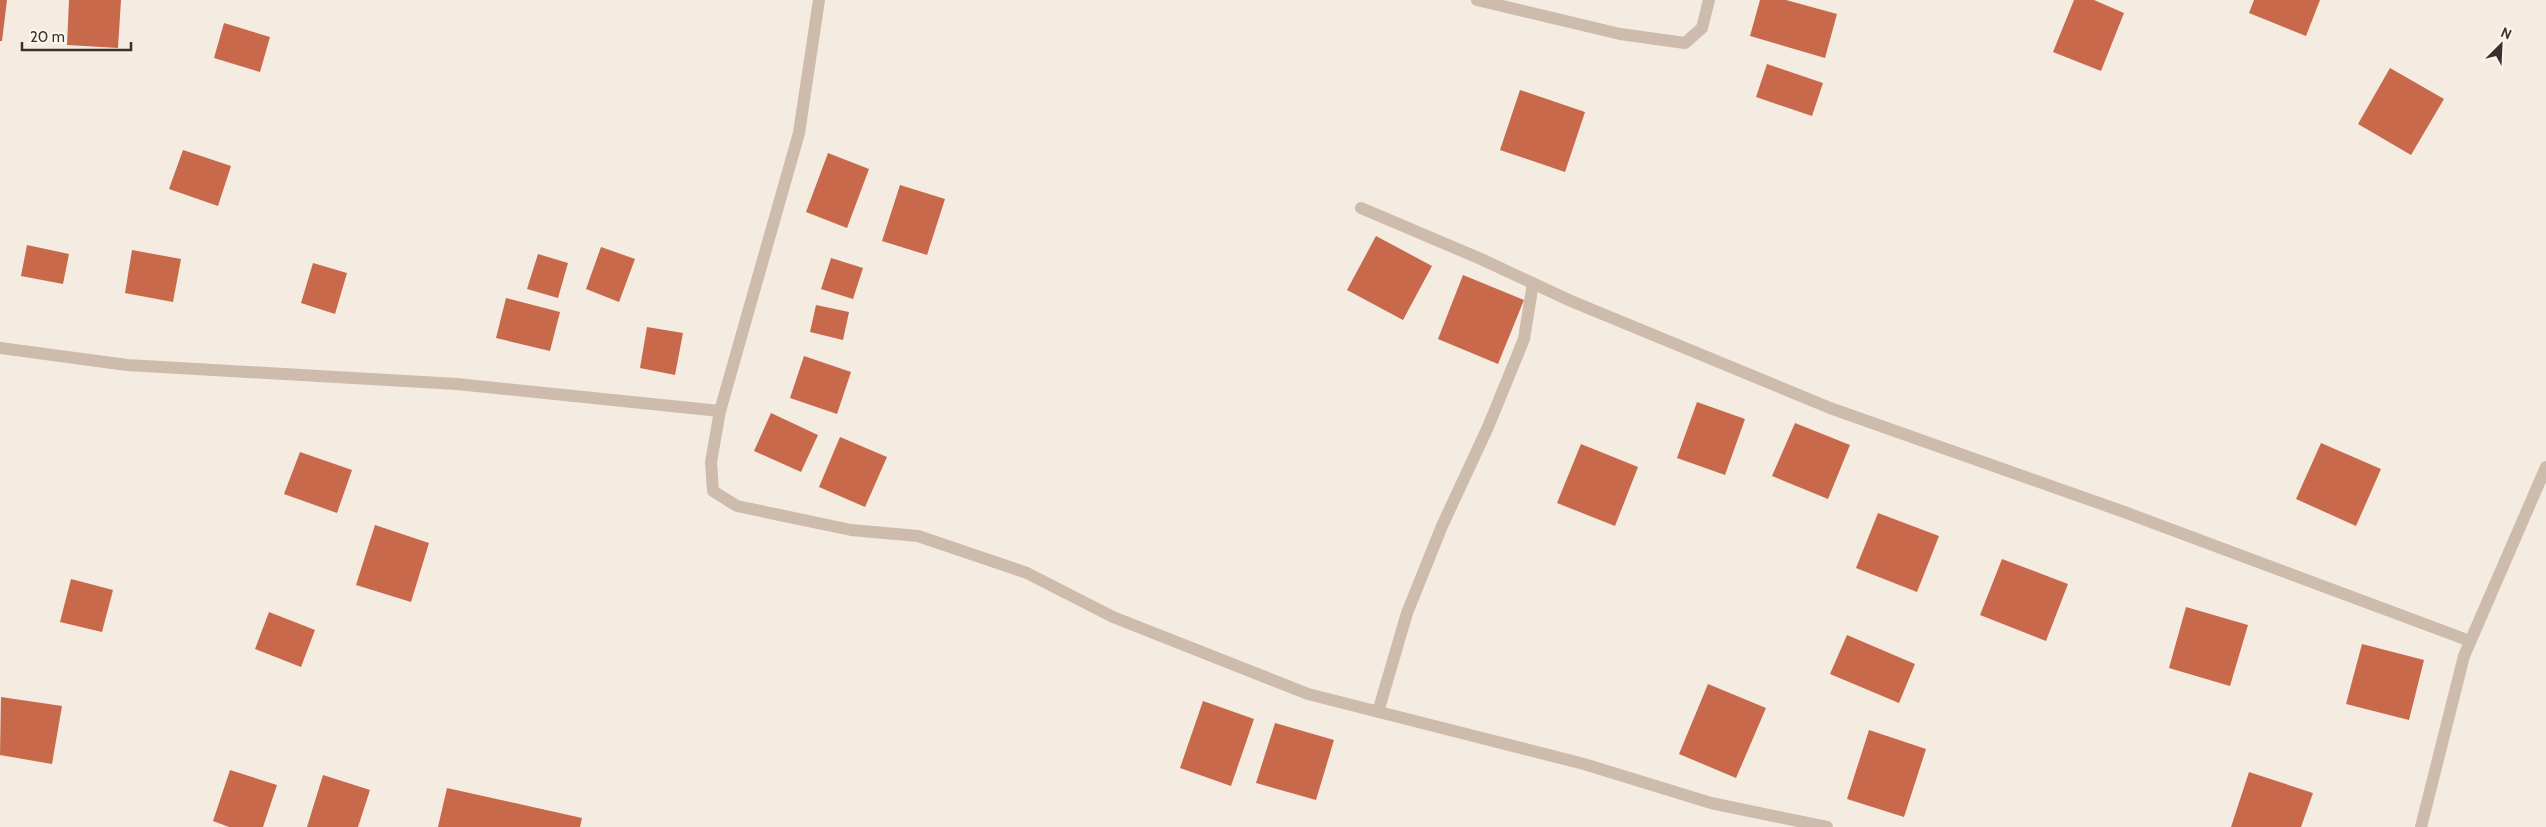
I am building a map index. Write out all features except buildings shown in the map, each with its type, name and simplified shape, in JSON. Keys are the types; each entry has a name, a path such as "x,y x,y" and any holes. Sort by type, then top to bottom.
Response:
{"street":[{"path":"819,0 798,133 720,412 710,462 713,491 737,506 851,530 918,536 1027,573 1113,617 1308,694 1584,764 1711,803 1827,827"},
{"path":"1477,0 1620,34 1685,42 1702,28 1709,0"},
{"path":"1361,208 1571,301 1830,408 2127,513 2470,641"},
{"path":"1378,712 1407,613 1442,526 1488,427 1524,339 1533,283"},
{"path":"0,348 127,365 457,384 720,412"},
{"path":"2421,827 2464,656 2546,467"}]}
